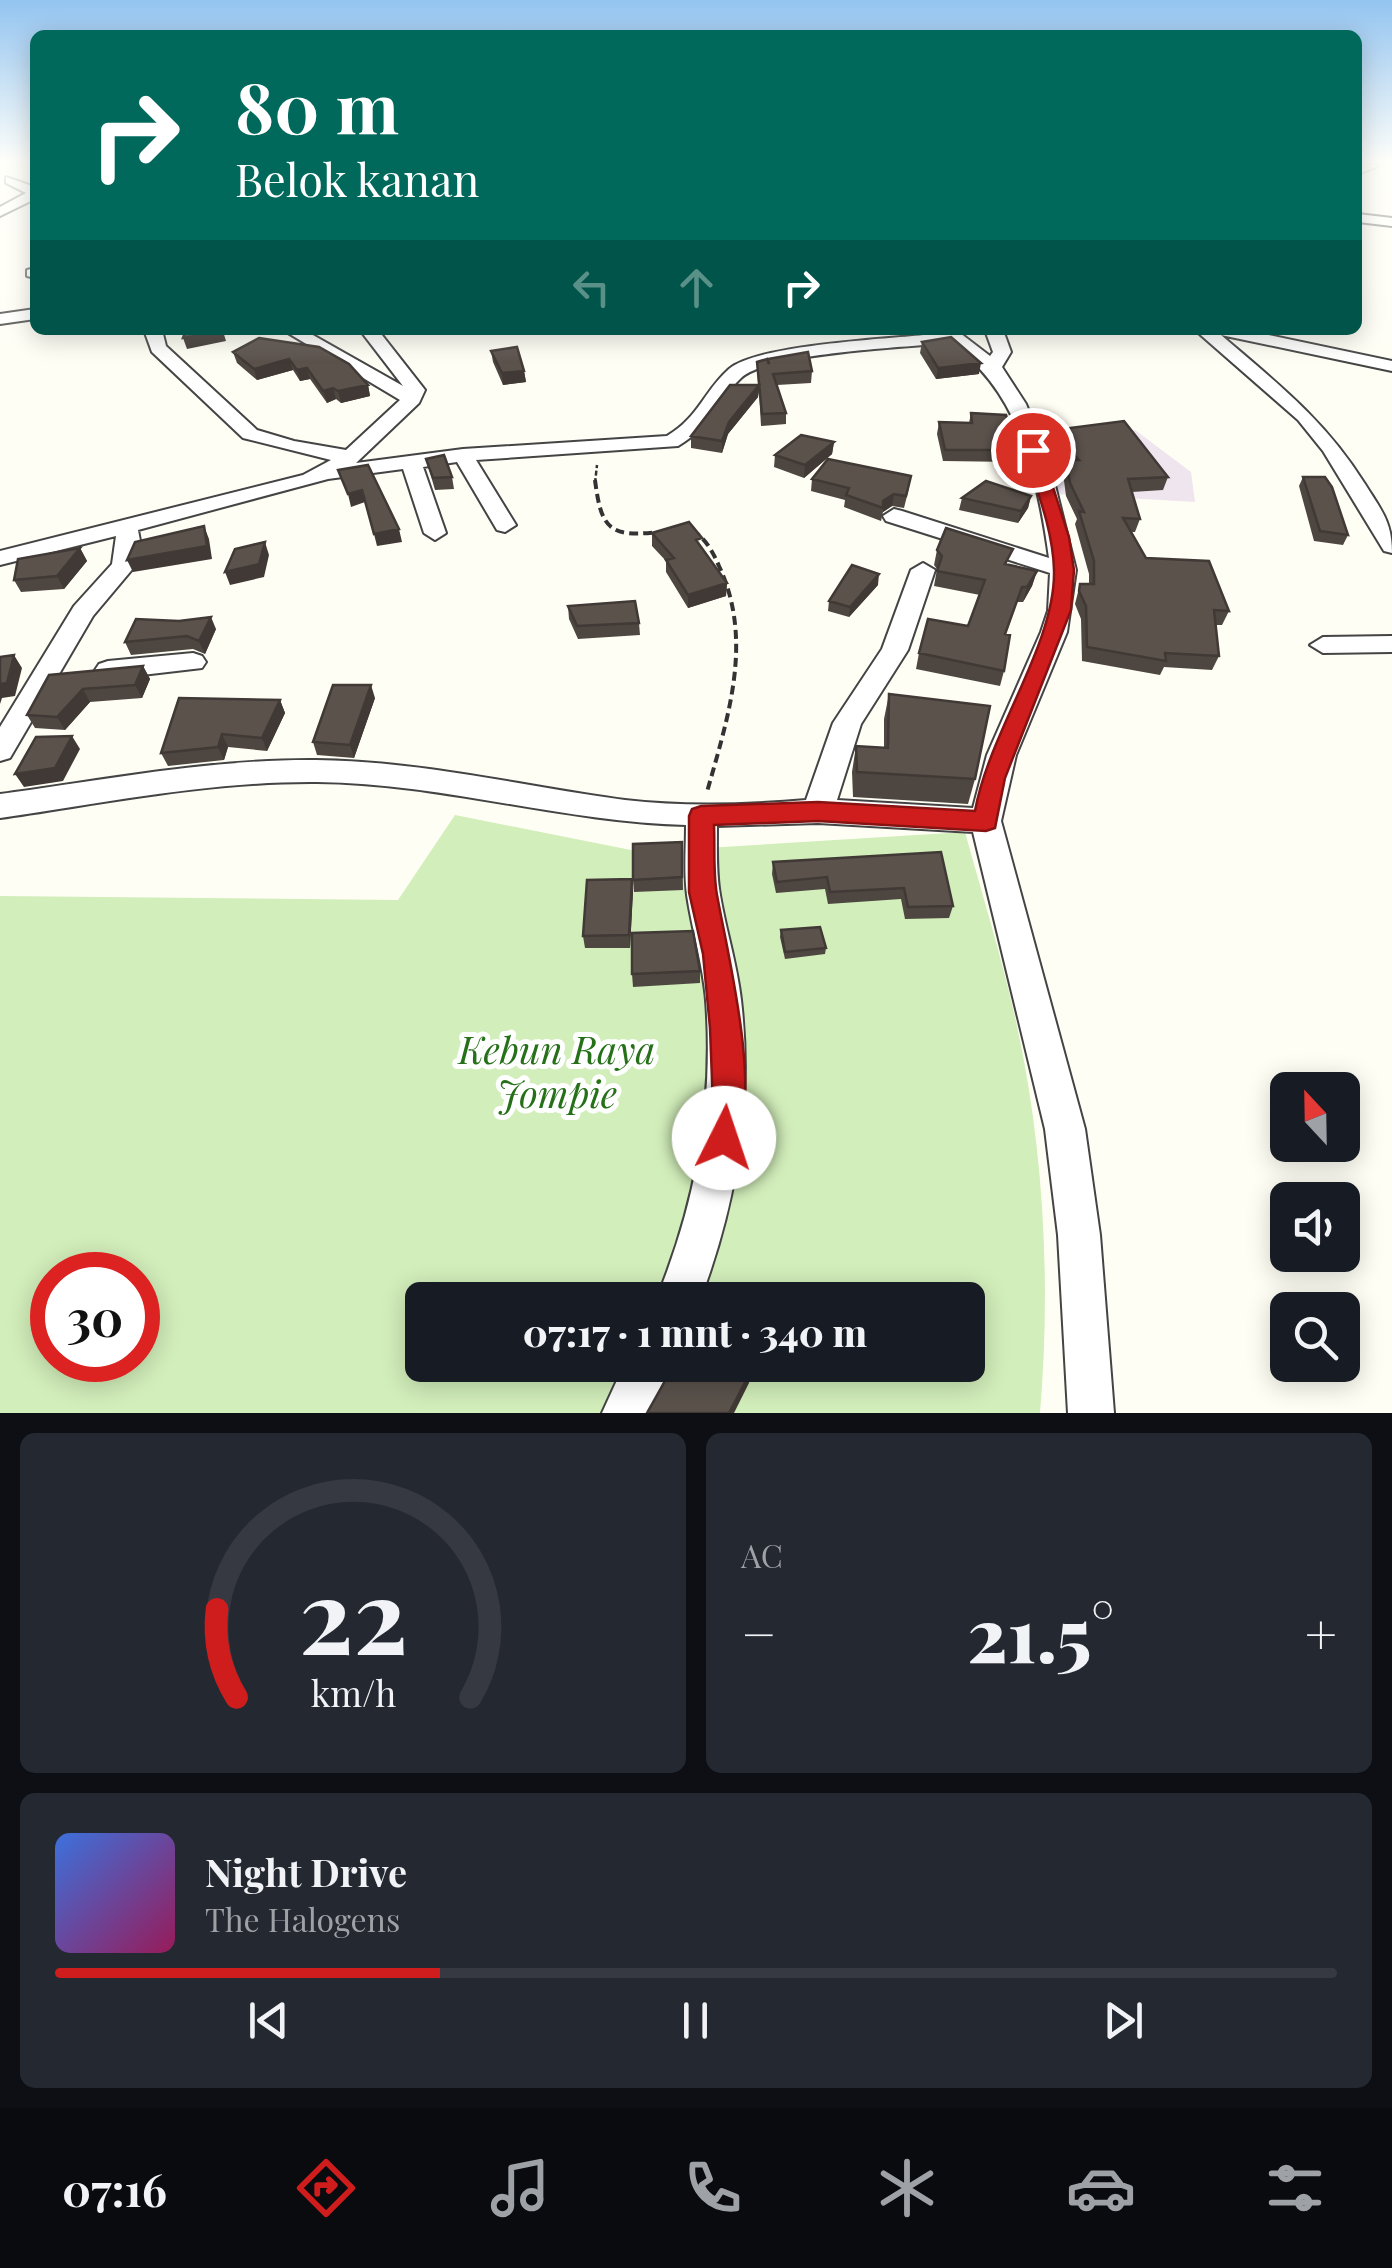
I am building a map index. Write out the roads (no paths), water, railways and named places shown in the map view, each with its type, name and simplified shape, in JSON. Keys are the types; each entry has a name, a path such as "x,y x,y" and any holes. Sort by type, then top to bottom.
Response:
{"street":[{"path":"0,319 30,315"},
{"path":"154,335 158,348 250,434 350,456"},
{"path":"301,335 412,399"},
{"path":"328,473 412,399 416,390 374,335"},
{"path":"0,558 127,530 328,473 463,455 670,442 686,436 736,373 755,363 940,335"},
{"path":"948,335 992,368 1018,410 1060,537 1064,570 1061,610 993,778 986,821 1066,1128 1077,1218 1090,1413"},
{"path":"992,368 1002,352 996,335"},
{"path":"1210,335 1306,416 1332,448 1392,546"},
{"path":"1244,335 1392,366"},
{"path":"463,455 505,525"},
{"path":"411,463 434,533"},
{"path":"894,516 1064,570"},
{"path":"0,751 83,612 128,558 127,530"},
{"path":"818,812 846,722 895,650 922,570"},
{"path":"1323,645 1392,644"},
{"path":"47,676 193,662"},
{"path":"0,806 213,776 318,771 454,784 629,812 701,816 818,812 986,821"},
{"path":"686,1282 720,1170 728,1106 717,954 703,892 701,816"},
{"path":"625,1413 640,1382"}],"park label":[{"name":"Kebun Raya Jompie","path":"557,1070"}]}
